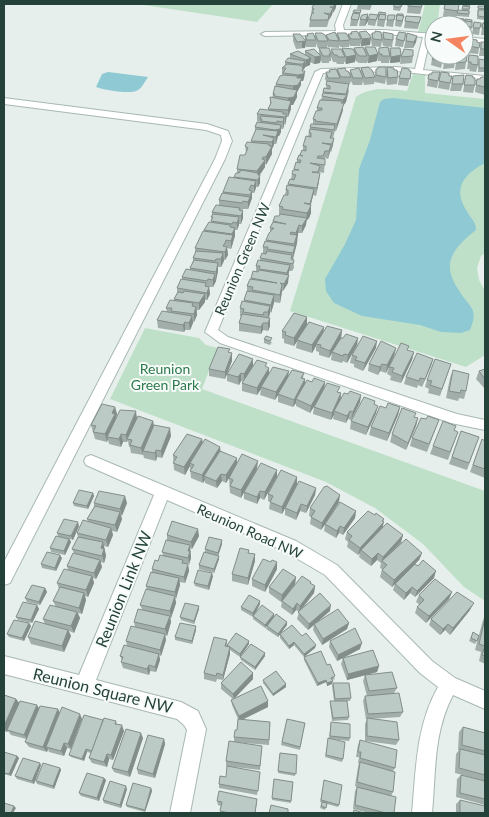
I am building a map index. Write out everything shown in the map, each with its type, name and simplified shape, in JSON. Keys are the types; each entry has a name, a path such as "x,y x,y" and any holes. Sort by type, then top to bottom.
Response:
{"street":[{"path":"340,32 339,25 347,4"},
{"path":"265,34 384,32 424,35"},
{"path":"419,72 424,55"},
{"name":"Reunion Green NW","path":"485,79 419,72 364,69 326,70 318,74 211,332 216,337 233,343 456,418 485,425"},
{"path":"4,102 207,127 225,133 227,140 216,167 4,578"},
{"name":"Reunion Road NW","path":"91,461 162,493 290,546 331,570 426,667 448,684 485,700"},
{"name":"Reunion Link NW","path":"84,686 162,493"},
{"name":"Reunion Square NW","path":"4,665 181,711 191,718 197,729 180,813"},
{"path":"422,813 429,732 435,710 448,684"}],"green space":[{"path":"137,4 273,4 257,22"},
{"path":"425,4 440,4 438,15 424,15 424,33 418,33"},
{"path":"413,74 425,75 425,93 485,99 485,253 481,256 477,268 479,280 485,291 485,355 466,367 290,311 356,97 374,90 407,91"},
{"name":"Reunion Green Park","path":"145,328 199,338 206,345 218,348 202,389 485,491 485,601 464,587 423,544 375,508 326,482 110,399"}],"water":[{"path":"108,72 148,77 141,88 130,92 117,92 96,87 102,74"},
{"path":"393,98 485,108 485,163 465,178 460,190 463,205 475,223 476,230 455,251 450,265 454,282 474,313 470,330 461,333 441,332 420,325 362,316 334,303 326,291 325,279 356,220 359,169 370,140 380,102 384,99"}],"building":[{"path":"314,4 335,4 333,7 330,7 333,8 330,14 324,13 329,15 328,20 310,20 312,13 314,13 312,8"},
{"path":"394,4 402,5 401,7 394,7"},
{"path":"408,4 422,4 421,7 408,6"},
{"path":"445,4 459,4 458,11 444,9"},
{"path":"463,6 470,7 469,9 462,9"},
{"path":"478,6 485,6 485,9 478,8"},
{"path":"354,10 361,10 360,13 353,12"},
{"path":"458,10 469,11 469,14 457,13"},
{"path":"478,10 485,10 485,17 478,16"},
{"path":"353,13 360,14 358,20 351,19"},
{"path":"368,14 366,20 360,19 362,15"},
{"path":"370,14 378,15 376,20 368,19"},
{"path":"380,14 386,15 385,20 378,19"},
{"path":"388,15 395,15 394,20 387,20"},
{"path":"397,15 404,16 402,21 396,20"},
{"path":"406,16 421,17 419,23 405,21"},
{"path":"474,22 481,23 480,28 474,28"},
{"path":"357,31 361,39 351,39 348,34"},
{"path":"366,31 371,38 362,39 359,32"},
{"path":"375,31 381,32 382,40 373,39 372,33 375,33"},
{"path":"335,32 339,41 329,40 326,35"},
{"path":"383,32 393,34 393,40 384,39"},
{"path":"399,32 406,33 404,41 396,39"},
{"path":"313,33 316,40 307,40 305,36"},
{"path":"315,33 322,33 328,41 318,41"},
{"path":"337,33 346,33 350,40 340,41"},
{"path":"407,33 417,36 414,42 406,41"},
{"path":"293,34 300,34 306,41 297,42"},
{"path":"474,40 480,43 479,48 474,47"},
{"path":"481,42 485,42 485,49 481,49"},
{"path":"363,47 367,56 360,56 354,48"},
{"path":"365,47 375,47 378,54 369,56"},
{"path":"388,47 390,56 379,54 379,48"},
{"path":"319,48 329,48 330,56 323,56"},
{"path":"342,48 353,49 356,55 346,57"},
{"path":"390,48 400,48 401,55 391,57"},
{"path":"314,49 321,56 315,57 305,51"},
{"path":"331,49 341,49 345,57 334,55"},
{"path":"404,49 413,50 413,56 401,57"},
{"path":"298,51 311,58 306,60 290,54"},
{"path":"474,56 478,56 478,65 474,64"},
{"path":"288,58 305,61 303,64 285,62"},
{"path":"479,59 485,60 485,68 479,68"},
{"path":"287,64 299,65 303,67 302,71 305,71 303,74 298,75 283,73 286,68 282,68"},
{"path":"368,67 372,70 375,77 365,78 361,68"},
{"path":"378,67 386,67 386,77 376,75"},
{"path":"387,67 397,70 398,77 388,78"},
{"path":"345,68 351,77 341,77 337,69"},
{"path":"359,68 363,78 353,78 350,70"},
{"path":"402,68 411,71 410,79 399,78"},
{"path":"336,69 340,78 328,78 326,72"},
{"path":"432,72 440,72 438,81 428,79 429,74 432,74"},
{"path":"441,72 449,73 449,76 452,76 450,83 439,81"},
{"path":"464,75 463,84 452,84 453,76"},
{"path":"466,75 475,78 475,85 464,85"},
{"path":"280,76 302,78 298,85 276,84"},
{"path":"485,77 485,87 476,85 477,79"},
{"path":"327,81 349,84 346,94 323,92 324,88 330,89 330,86 326,85"},
{"path":"275,86 297,90 294,97 274,96"},
{"path":"323,93 347,95 343,100 322,96"},
{"path":"270,97 291,101 288,110 268,109 271,103"},
{"path":"320,100 342,101 341,103 344,103 337,124 315,121 313,119 316,111 322,110 322,108 317,108"},
{"path":"260,109 287,114 285,117 257,114"},
{"path":"261,116 284,118 283,122 277,121 277,123 261,121"},
{"path":"257,122 281,125 280,129 275,130 255,127"},
{"path":"311,124 335,125 334,130 310,127"},
{"path":"256,129 278,131 276,137 263,135 274,138 272,142 251,141"},
{"path":"310,129 332,132 330,138 334,138 332,144 322,143 331,145 329,151 325,151 323,156 318,156 317,158 325,159 325,165 310,163 320,166 318,172 312,172 320,173 317,188 288,184 290,179 294,180 296,175 292,174 293,170 299,170 294,169 296,162 300,163 301,160 297,160 299,155 303,156 300,155 302,150 306,151 306,146 303,146 306,136 311,137"},
{"path":"247,142 269,144 269,146 272,146 266,157 263,157 262,159 265,160 257,171 237,169 240,155 245,155 248,148 245,146"},
{"path":"241,170 258,173 260,175 258,180 234,177"},
{"path":"229,177 256,181 254,186 251,185 249,190 252,191 250,195 223,192"},
{"path":"287,185 314,189 310,204 304,203 311,205 307,213 282,209 283,207 279,206 284,195 288,195"},
{"path":"222,193 250,197 248,202 243,201 242,203 219,200"},
{"path":"216,205 240,208 239,210 243,211 241,216 212,212"},
{"path":"213,214 239,217 237,223 233,222 232,224 211,221"},
{"path":"280,214 307,218 302,226 299,225 296,233 291,232 290,234 297,235 294,244 266,240 274,228 270,228 273,222 286,224 273,221 275,216"},
{"path":"209,222 230,225 230,227 235,228 232,234 204,230"},
{"path":"203,231 233,235 231,241 226,240 223,246 227,247 225,252 195,248"},
{"path":"265,241 295,246 293,253 267,249 268,247 263,247"},
{"path":"196,251 223,253 221,259 216,259 215,261 193,258"},
{"path":"267,251 292,255 293,264 260,258 262,253 266,254"},
{"path":"194,260 218,263 216,272 190,268"},
{"path":"258,260 290,265 287,273 259,269 260,266 256,266"},
{"path":"186,269 215,274 213,280 208,279 207,281 182,277"},
{"path":"259,270 289,275 284,284 280,283 282,285 280,295 252,290 253,287 247,286 250,279 277,283 251,278 253,271 258,272"},
{"path":"181,279 206,283 205,286 209,287 207,293 177,288"},
{"path":"184,291 205,294 199,303 174,299 178,292 183,293"},
{"path":"247,291 274,295 271,305 244,300"},
{"path":"170,300 193,303 192,306 196,307 194,314 171,311 172,308 166,308"},
{"path":"242,301 270,306 268,312 264,312 263,315 243,312 244,309 240,308"},
{"path":"162,311 192,316 189,323 185,322 183,325 157,320"},
{"path":"294,313 307,317 294,338 285,335 286,332 282,331"},
{"path":"242,314 270,318 268,323 263,323 261,327 239,323"},
{"path":"309,322 324,327 312,345 297,340"},
{"path":"327,326 342,330 330,351 316,344"},
{"path":"346,334 358,338 348,355 344,354 343,356 332,352 341,338"},
{"path":"266,336 272,338 270,341 264,339"},
{"path":"363,336 377,341 365,363 355,360 357,357 352,355"},
{"path":"381,341 396,348 387,365 382,364 380,367 369,364"},
{"path":"401,343 409,346 407,350 414,352 402,376 392,372 394,368 389,367"},
{"path":"218,347 230,349 228,352 232,353 225,372 209,369"},
{"path":"417,353 433,359 425,379 420,378 419,381 406,377"},
{"path":"239,354 253,359 244,374 241,373 238,377 227,374"},
{"path":"435,359 451,364 442,389 430,385 432,381 427,380"},
{"path":"257,360 267,363 265,366 269,368 257,388 242,383"},
{"path":"273,367 289,371 276,392 261,387"},
{"path":"485,369 485,379 479,371"},
{"path":"292,370 304,373 301,378 305,379 294,400 278,394"},
{"path":"453,370 469,374 466,391 461,390 460,393 449,391"},
{"path":"314,378 325,382 311,406 296,399 307,380 312,382"},
{"path":"327,383 340,387 337,392 341,393 332,413 314,407"},
{"path":"350,391 361,395 353,412 350,411 347,416 334,411 344,393 348,394"},
{"path":"364,397 375,401 374,404 378,406 368,427 351,421"},
{"path":"388,403 400,407 389,433 371,427 380,406 386,408"},
{"path":"102,404 115,407 112,413 115,414 105,434 93,432 96,426 91,425"},
{"path":"402,408 416,413 414,417 418,418 408,443 392,434"},
{"path":"120,410 136,411 126,435 121,434 119,439 107,437"},
{"path":"138,416 153,421 141,448 130,445 132,440 127,439"},
{"path":"428,416 439,420 429,444 412,438 421,418 426,419"},
{"path":"443,421 456,426 454,430 458,432 450,452 433,446"},
{"path":"154,425 170,428 161,451 156,450 155,453 143,451"},
{"path":"461,431 479,437 469,463 452,457"},
{"path":"187,434 202,439 184,467 173,463 177,457 173,455"},
{"path":"205,439 220,447 202,475 190,471 194,465 190,463"},
{"path":"482,439 485,441 485,469 473,465"},
{"path":"220,451 237,458 226,475 221,474 216,481 204,476"},
{"path":"242,454 258,461 241,490 230,486 233,480 229,478"},
{"path":"261,463 277,470 265,492 260,491 257,497 244,492"},
{"path":"281,470 297,477 282,507 270,502 273,496 268,494"},
{"path":"299,481 316,488 307,506 301,504 297,513 285,508"},
{"path":"327,486 340,495 322,523 311,517 315,511 310,508 324,487"},
{"path":"79,490 93,493 87,506 73,503"},
{"path":"99,491 125,496 120,509 94,503"},
{"path":"340,502 356,511 344,528 340,526 337,531 325,524"},
{"path":"95,506 120,512 115,525 87,519"},
{"path":"368,511 375,515 376,513 384,519 382,521 384,522 360,548 349,540 352,536 347,532"},
{"path":"64,519 78,522 71,536 57,533"},
{"path":"83,520 111,528 106,540 77,533"},
{"path":"172,521 198,529 191,542 167,535"},
{"path":"387,523 403,535 383,557 378,553 372,559 361,550"},
{"path":"56,536 69,539 64,551 50,548"},
{"path":"78,537 103,542 101,548 104,549 102,556 72,549"},
{"path":"209,537 222,540 218,553 205,549"},
{"path":"406,539 422,553 394,580 382,570 387,565 382,561"},
{"path":"166,540 190,545 188,558 162,552"},
{"path":"240,548 249,550 248,553 255,554 248,578 232,574"},
{"path":"47,552 60,555 55,568 41,564"},
{"path":"204,552 219,556 214,569 199,565"},
{"path":"73,553 100,560 94,573 67,566"},
{"path":"160,555 183,560 182,563 188,564 184,577 152,569 155,560 158,561"},
{"path":"263,559 277,562 265,585 252,579"},
{"path":"423,560 436,571 417,591 412,587 406,593 395,584 415,564 418,566"},
{"path":"64,569 92,576 86,590 57,583"},
{"path":"283,569 296,577 282,595 269,587"},
{"path":"198,570 212,573 208,586 194,583"},
{"path":"151,572 179,578 175,592 146,586"},
{"path":"302,576 315,586 300,606 297,603 293,609 282,601"},
{"path":"435,579 452,592 429,616 417,607 424,600 419,595"},
{"path":"32,585 45,588 39,602 25,598"},
{"path":"60,587 84,593 79,608 53,601"},
{"path":"146,589 175,596 170,611 140,605"},
{"path":"457,592 474,603 453,628 448,624 443,629 431,619"},
{"path":"320,593 331,605 309,624 298,612"},
{"path":"249,595 260,601 253,613 241,607"},
{"path":"23,602 37,605 31,620 16,617"},
{"path":"185,603 199,606 194,621 180,617"},
{"path":"50,605 77,612 71,626 43,619"},
{"path":"262,605 274,614 265,625 253,616"},
{"path":"138,609 170,616 165,629 134,622"},
{"path":"338,609 349,623 323,639 314,624"},
{"path":"276,614 287,622 278,634 267,626"},
{"path":"485,618 485,646 479,644"},
{"path":"14,620 29,623 22,638 7,634"},
{"path":"35,621 68,630 62,646 28,637"},
{"path":"180,623 196,626 192,641 175,637"},
{"path":"292,625 302,636 306,633 316,645 304,654 294,642 289,646 280,634"},
{"path":"131,626 165,634 160,650 126,641"},
{"path":"355,628 362,643 338,655 330,641"},
{"path":"473,632 479,636 477,641 471,638"},
{"path":"236,633 249,641 240,654 227,645"},
{"path":"214,637 227,640 225,646 230,647 223,675 217,673 216,676 204,673"},
{"path":"251,644 265,653 255,667 240,657"},
{"path":"124,645 159,654 155,667 149,665 147,669 121,662 123,657 120,656"},
{"path":"373,650 379,666 348,674 343,658"},
{"path":"321,651 327,665 330,664 335,676 331,678 333,681 327,683 326,680 318,683 304,657"},
{"path":"241,662 253,673 233,694 221,683"},
{"path":"276,671 286,684 273,694 263,680"},
{"path":"392,672 397,688 369,691 365,675"},
{"path":"333,683 349,683 351,698 335,699"},
{"path":"261,686 268,701 239,716 231,700"},
{"path":"399,693 403,712 368,714 365,696"},
{"path":"4,695 16,699 4,726"},
{"path":"20,701 37,705 24,735 7,730"},
{"path":"330,701 347,701 349,717 333,718"},
{"path":"40,706 58,709 43,747 25,742"},
{"path":"62,707 80,714 68,744 64,743 61,751 46,747"},
{"path":"84,715 103,720 92,751 86,749 82,759 69,755"},
{"path":"104,718 116,721 115,724 122,725 111,755 107,754 104,762 89,758"},
{"path":"367,718 397,722 399,740 367,736"},
{"path":"238,719 270,722 269,740 234,737"},
{"path":"287,719 305,723 300,747 282,742"},
{"path":"331,722 350,724 350,738 330,736"},
{"path":"463,727 485,733 485,751 462,745"},
{"path":"126,729 141,733 128,772 112,768"},
{"path":"148,735 164,739 153,774 137,769"},
{"path":"328,738 345,742 343,759 326,755"},
{"path":"360,740 397,750 395,768 360,758 361,752 358,752"},
{"path":"229,741 262,746 260,766 226,761"},
{"path":"460,749 485,755 485,775 459,768"},
{"path":"4,752 17,756 9,774 4,773"},
{"path":"280,753 297,755 296,774 278,771"},
{"path":"23,758 40,763 32,781 15,776"},
{"path":"360,762 395,772 393,792 357,782"},
{"path":"43,763 60,768 53,786 36,781"},
{"path":"227,766 260,772 258,791 219,784 220,776 226,777"},
{"path":"87,773 104,778 97,798 79,793"},
{"path":"461,775 485,781 485,799 460,793"},
{"path":"274,779 293,782 291,801 272,798"},
{"path":"324,780 342,785 339,805 321,800"},
{"path":"110,781 126,786 120,805 103,800"},
{"path":"133,783 151,788 145,810 126,805"},
{"path":"357,787 396,797 394,813 386,813 355,805"},
{"path":"219,791 257,799 255,813 220,811 222,802 217,801"},
{"path":"460,800 485,806 485,813 460,813"},
{"path":"322,802 327,803 326,808 321,806"},
{"path":"4,803 14,806 11,813 4,813"},
{"path":"271,805 288,809 288,813 269,813"},
{"path":"354,810 364,813 353,813"}]}
